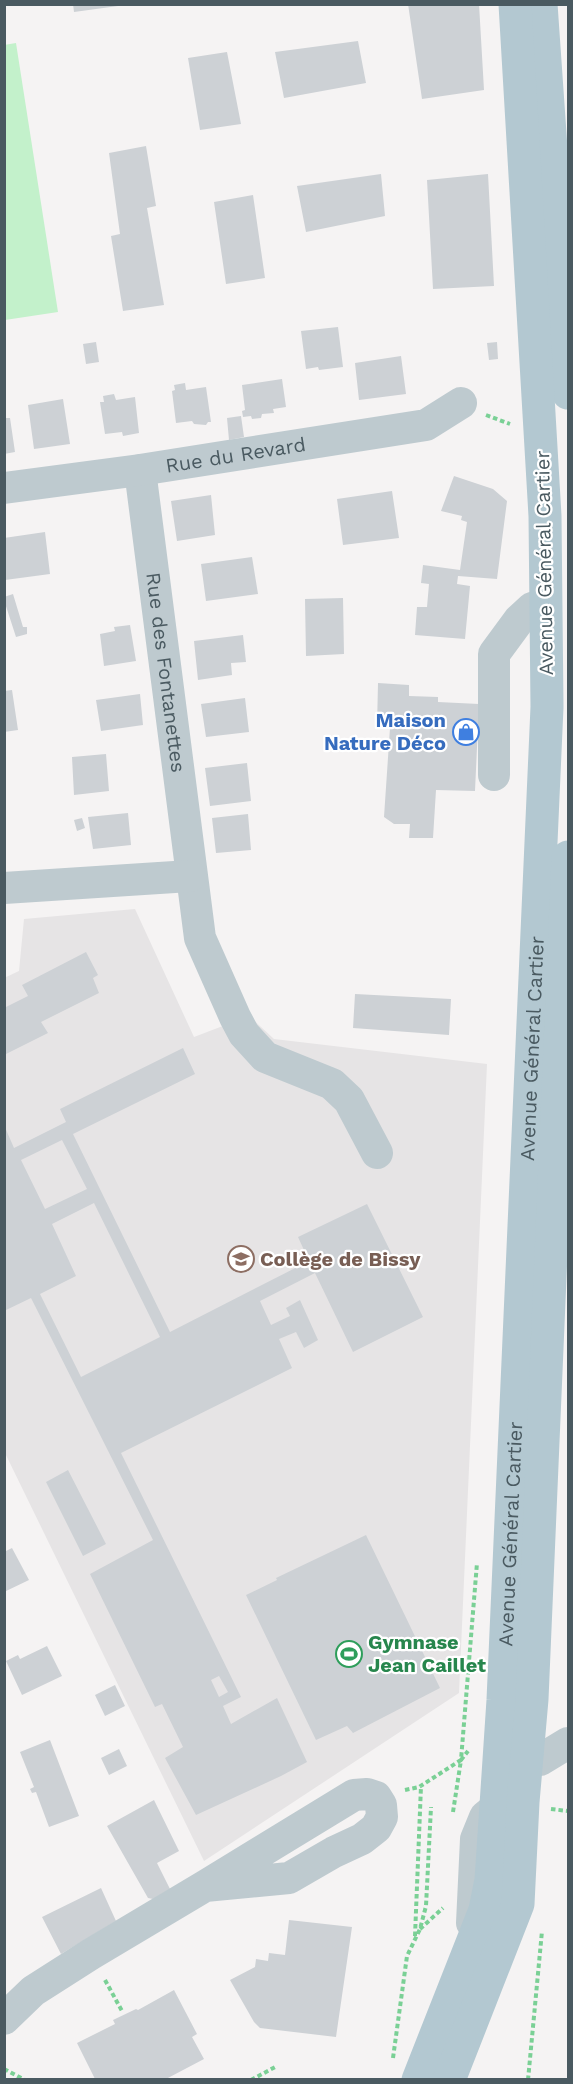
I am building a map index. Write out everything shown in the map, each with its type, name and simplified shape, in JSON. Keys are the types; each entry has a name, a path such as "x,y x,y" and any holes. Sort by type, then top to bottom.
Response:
{"main road":[{"name":"Avenue Général Cartier","path":"405,2074 470,1948 518,1904 513,1757 547,707 544,505 515,4"},
{"path":"540,4 560,143 568,393"},
{"name":"Avenue Général Cartier","path":"449,2079 496,1924 491,1880 495,1808 532,1699 568,857"}],"street":[{"name":"Rue du Revard","path":"4,488 140,470 426,425 462,403"},
{"name":"Rue des Fontanettes","path":"140,470 190,876 200,938 244,1034 265,1057 332,1084 349,1100 377,1153"},
{"path":"494,775 494,654 519,620 532,608 546,605"},
{"path":"4,888 190,876"},
{"path":"513,1757 540,1760 568,1743"},
{"path":"4,2019 33,1991 354,1795 367,1794 376,1797 381,1804 382,1817 376,1828 362,1839 289,1878 205,1886"},
{"path":"470,1948 476,1839 485,1817 495,1808"}],"path":[{"path":"404,1790 421,1786 461,1760 477,1554"},
{"path":"415,1939 421,1786"},
{"path":"405,2074 407,1956 420,1929 426,1906 431,1808"},
{"path":"549,1820 550,1809"},
{"path":"528,2079 542,1920"},
{"path":"91,1954 122,2011"},
{"path":"251,2079 277,2066"},
{"path":"4,2069 25,2079"}],"shaded area":[{"name":"Collège de Bissy","path":"135,909 194,1037 249,1016 274,1039 487,1064 459,1693 204,1861 5,1453 4,978 19,971 24,919"}],"green space":[{"path":"16,43 58,312 5,320 4,45"}],"building":[{"path":"73,4 118,4 118,6 74,12"},
{"path":"408,4 479,4 484,90 422,99"},
{"path":"358,41 366,83 284,98 275,52"},
{"path":"227,52 241,124 200,130 188,58"},
{"path":"146,146 156,206 147,208 164,305 123,311 111,236 120,234 109,153"},
{"path":"381,174 385,216 306,232 297,186"},
{"path":"488,174 494,286 433,289 427,180"},
{"path":"253,195 265,278 226,284 214,202"},
{"path":"338,327 343,367 306,369 301,331"},
{"path":"96,342 99,362 86,364 83,344"},
{"path":"497,342 498,359 489,360 487,343"},
{"path":"401,356 406,394 359,400 355,363"},
{"path":"282,379 286,407 273,409 274,413 262,414 261,418 243,417 242,411 245,410 242,385"},
{"path":"185,383 186,390 206,387 211,422 206,425 194,424 192,421 176,423 172,391 175,390 174,385"},
{"path":"114,394 116,400 135,397 139,433 123,436 122,432 105,434 100,402 104,402 103,396"},
{"path":"63,399 70,444 34,449 28,405"},
{"path":"241,416 244,437 229,440 227,418"},
{"path":"4,418 10,418 15,452 4,454"},
{"path":"454,476 493,489 507,501 497,579 458,576 457,584 470,586 465,639 415,635 417,607 427,607 429,584 421,583 423,565 460,570 467,522 461,520 462,516 441,511"},
{"path":"392,491 399,538 343,545 337,499"},
{"path":"211,495 215,535 177,541 171,501"},
{"path":"45,532 50,574 5,580 4,538"},
{"path":"252,557 258,594 206,601 201,564"},
{"path":"13,594 23,627 27,627 27,634 16,637 4,600 4,597"},
{"path":"343,598 344,654 306,656 305,599"},
{"path":"130,625 136,661 104,666 100,634 115,631 114,627"},
{"path":"243,635 246,662 231,663 232,675 198,680 194,641"},
{"path":"378,683 409,685 409,696 438,697 438,702 479,704 475,791 436,790 433,838 409,838 410,824 394,824 384,817 390,728 377,727"},
{"path":"12,690 18,730 4,732 4,691"},
{"path":"140,694 143,725 101,731 96,700"},
{"path":"245,698 249,732 206,737 201,704"},
{"path":"106,754 109,791 74,795 72,757"},
{"path":"247,763 251,801 210,806 205,768"},
{"path":"128,813 131,845 93,849 88,817"},
{"path":"248,814 251,850 216,853 212,818"},
{"path":"82,818 85,828 77,831 74,820"},
{"path":"86,952 98,975 93,978 99,993 41,1022 48,1033 4,1055 4,1008 28,996 22,985"},
{"path":"355,994 451,999 449,1035 353,1028"},
{"path":"183,1048 195,1074 73,1134 170,1332 309,1261 298,1237 367,1204 423,1317 353,1352 315,1273 260,1301 271,1325 290,1316 286,1308 300,1300 318,1340 304,1348 296,1332 279,1339 292,1368 121,1453 241,1697 223,1706 231,1724 277,1698 307,1762 196,1815 165,1758 183,1747 162,1704 155,1707 90,1574 153,1540 31,1298 4,1311 4,1125 14,1148 66,1122 60,1109","holes":["62,1140 87,1189 45,1209 21,1160","94,1203 160,1337 81,1377 40,1294 76,1276 52,1224","219,1676 228,1692 219,1697 211,1680"]},
{"path":"68,1470 106,1544 83,1556 46,1482"},
{"name":"Gymnase Jean Caillet","path":"366,1535 440,1688 353,1733 347,1726 316,1740 246,1595"},
{"path":"12,1548 29,1580 4,1592 4,1552"},
{"path":"47,1646 62,1676 22,1695 6,1661 18,1655 20,1659"},
{"path":"115,1685 125,1706 105,1716 95,1695"},
{"path":"50,1740 79,1816 49,1827 36,1792 32,1793 30,1789 34,1787 20,1752"},
{"path":"119,1749 127,1766 109,1775 101,1758"},
{"path":"154,1800 179,1851 157,1863 170,1889 153,1899 148,1898 107,1826"},
{"path":"101,1888 116,1921 61,1954 42,1917"},
{"path":"289,1920 352,1927 336,2037 260,2028 254,2022 230,1980 255,1967 256,1959 268,1961 269,1953 285,1955"},
{"path":"174,1990 197,2034 192,2037 204,2059 166,2079 95,2079 77,2043 115,2024 113,2020 138,2010"}],"place":[{"name":"Maison Nature Déco","path":"466,732"},
{"name":"Collège de Bissy","path":"241,1259"},
{"name":"Gymnase Jean Caillet","path":"349,1654"}]}
